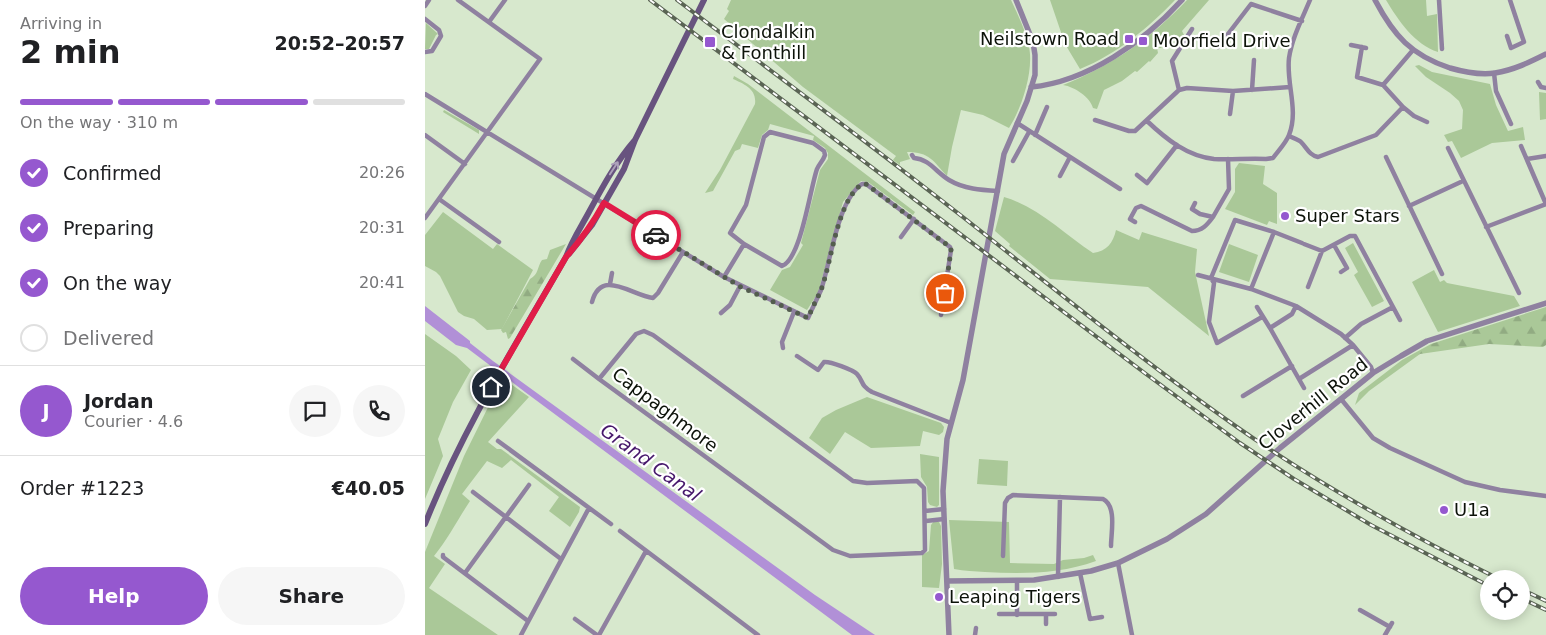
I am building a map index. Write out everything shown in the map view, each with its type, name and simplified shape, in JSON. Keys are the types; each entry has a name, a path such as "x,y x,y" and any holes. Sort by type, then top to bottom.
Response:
{"main road":[{"path":"566,257 592,225 624,169 635,140 683,45 703,0"},
{"path":"425,524 454,456 491,387 566,257 572,241 595,198 621,156 635,140"}],"street":[{"path":"425,6 429,0"},
{"path":"425,218 540,59 458,0"},
{"path":"489,22 505,0"},
{"path":"949,635 944,519 946,446 963,380 1004,154 1035,75 1034,50 1016,0"},
{"path":"1031,87 1060,82 1102,64 1147,32 1182,0"},
{"path":"1147,121 1186,151 1200,156 1214,159 1273,158 1289,136 1293,105 1289,59 1294,39 1310,0"},
{"path":"1375,0 1398,36 1413,50 1429,61 1459,71 1494,73 1519,66 1546,54"},
{"path":"1439,0 1441,48"},
{"path":"1507,36 1511,48 1524,42 1511,0"},
{"path":"1218,48 1251,4 1301,21"},
{"path":"425,19 439,30 441,36 432,51 425,52"},
{"path":"1179,90 1172,61 1192,29"},
{"path":"1351,45 1364,48 1357,76 1383,85 1403,107 1414,116 1427,122"},
{"path":"1383,85 1413,50"},
{"path":"1252,90 1254,60"},
{"path":"1494,73 1496,91 1511,124"},
{"path":"1538,82 1541,87 1546,88"},
{"path":"1095,120 1129,131 1135,131 1179,90 1187,88 1233,91 1290,87"},
{"path":"1230,114 1233,91"},
{"path":"425,94 739,286 808,318 821,290 846,203 859,186 866,184 950,247 941,315"},
{"path":"1035,135 1047,107"},
{"path":"1289,136 1299,141 1309,152 1318,157 1376,135 1403,107"},
{"path":"1017,123 1120,190"},
{"path":"770,132 813,143 824,151 825,156 817,169 797,247 786,264 782,266 777,265 745,244 730,233 746,205 766,134 770,132"},
{"path":"1013,161 1029,132"},
{"path":"425,135 465,164"},
{"path":"1137,175 1147,183 1177,145"},
{"path":"1486,227 1546,204 1521,146"},
{"path":"1448,148 1519,293"},
{"path":"912,155 913,158 923,159 949,180 966,188 998,191"},
{"path":"1060,176 1070,156"},
{"path":"1527,159 1546,156"},
{"path":"1135,222 1130,219 1138,206 1143,206 1192,231 1205,227 1229,189 1229,158"},
{"path":"1386,158 1442,274"},
{"path":"1409,206 1463,181"},
{"path":"439,199 499,242"},
{"path":"1195,203 1192,208 1200,214 1213,217"},
{"path":"1211,278 1235,220 1238,219 1322,251"},
{"path":"901,237 914,220"},
{"path":"1251,289 1274,232"},
{"path":"1308,287 1322,251 1350,236 1355,236 1400,320"},
{"path":"724,277 745,244"},
{"path":"1334,245 1347,268 1341,272"},
{"path":"592,302 596,291 609,284 653,298 683,252"},
{"path":"609,284 612,273"},
{"path":"1199,275 1251,289 1296,306 1345,338 1371,368 1373,373"},
{"path":"1211,278 1214,283 1209,322 1217,343 1262,318"},
{"path":"721,313 729,305 739,286"},
{"name":"Cloverhill Road","path":"947,581 1017,580 1058,577 1118,563 1167,539 1206,514 1280,448 1373,373 1427,341 1546,303"},
{"path":"1270,328 1291,314 1296,306"},
{"path":"1257,307 1304,388"},
{"path":"1345,338 1361,324 1393,307"},
{"path":"783,348 783,342 794,312"},
{"name":"Cappaghmore","path":"644,331 653,334 853,481 867,483 917,481 924,488 926,521 925,546 922,553 850,556 833,550 599,379 636,334 644,331"},
{"path":"1299,379 1353,346"},
{"path":"797,356 818,370 824,362 829,362 855,373 863,385 873,392 951,423"},
{"path":"573,359 599,379"},
{"path":"1243,396 1292,366"},
{"path":"1341,399 1373,438 1391,448 1465,482 1500,490 1546,496"},
{"path":"498,441 611,524"},
{"path":"465,573 529,486"},
{"path":"473,492 561,559"},
{"path":"1003,556 1005,502 1013,495 1103,499 1108,501 1112,508 1111,546"},
{"path":"1058,577 1060,497"},
{"path":"521,635 589,508"},
{"path":"925,511 944,509"},
{"path":"926,521 944,519"},
{"path":"620,531 755,634"},
{"path":"575,619 598,635 646,551"},
{"path":"443,554 528,621"},
{"path":"1118,563 1132,635"},
{"path":"1080,573 1090,619 1101,617"},
{"path":"1017,580 1017,615"},
{"path":"1360,610 1391,625 1385,635"},
{"path":"999,614 1055,614"},
{"path":"1046,614 1046,624"},
{"path":"975,635 976,628"}],"green space":[{"path":"731,0 1011,0 1029,47 1030,67 1026,89 1009,128 983,115 961,110 947,176 930,158 915,152 907,152 910,159 900,162 900,165 893,160 896,156 803,87 724,19 729,11 727,9"},
{"path":"1050,0 1175,0 1154,20 1119,48 1080,69 1065,44"},
{"path":"1187,0 1209,0 1182,31 1185,37 1175,49 1165,44 1161,48 1157,48 1158,53 1150,62 1137,72 1135,71 1122,81 1104,90 1097,109 1093,108 1089,100 1081,93 1063,85 1098,69 1130,50 1159,27"},
{"path":"1386,0 1426,0 1427,16 1437,14 1438,52 1422,44 1408,31"},
{"path":"426,23 438,34 429,49 425,49"},
{"path":"1419,65 1432,72 1490,84 1496,105 1508,131 1523,127 1525,140 1492,143 1461,158 1452,141 1448,142 1444,135 1462,129 1463,110 1459,101 1426,77 1415,66"},
{"path":"734,76 748,84 915,212 913,215 868,182 861,181 843,202 818,293 807,310 770,290 782,270 790,267 803,245 801,243 820,170 828,159 828,153 825,148 813,140 814,136 770,124 768,130 762,135 758,148 742,144 740,149 735,151 713,191 705,193 720,170 755,104 752,91 733,79"},
{"path":"1539,92 1546,93 1546,119 1540,120"},
{"path":"444,110 479,130 479,134 443,112"},
{"path":"1239,163 1265,166 1263,184 1277,193 1277,224 1269,221 1267,225 1225,209 1235,192 1235,169"},
{"path":"1004,197 1028,207 1093,253 1109,246 1116,230 1139,240 1142,232 1197,249 1195,272 1209,336 1148,287 1050,279 1009,246 1010,244 995,231"},
{"path":"443,212 493,249 497,244 533,270 502,329 487,330 474,319 458,312 440,276 425,266 425,235"},
{"path":"1353,243 1384,301 1372,307 1354,275 1358,272 1345,248"},
{"path":"566,244 508,339 506,332 503,333 501,330 530,279 536,273 542,260 547,259 550,250"},
{"path":"1229,244 1258,255 1249,282 1219,272"},
{"path":"1434,270 1440,282 1444,280 1447,283 1514,296 1520,306 1438,332 1412,282"},
{"path":"1546,307 1546,345 1543,347 1489,344 1420,354 1369,391 1355,405 1359,393 1402,360 1431,344"},
{"path":"425,334 456,356 471,370 453,402 438,439 443,456 425,499"},
{"path":"504,379 529,397 488,442 497,449 501,449 580,507 579,512 570,527 549,511 559,497 511,460 502,468 487,461 462,494 470,501 434,556 445,564 429,588 498,635 425,635 425,552 464,456 497,389"},
{"path":"867,397 941,423 944,427 943,432 939,435 923,431 920,446 871,448 845,432 830,454 809,438 822,418"},
{"path":"920,454 939,457 939,505 937,507 930,505 928,502 927,487 921,477"},
{"path":"979,459 1008,461 1007,486 977,484"},
{"path":"949,520 1009,522 1010,563 1054,564 1063,560 1093,555 1096,561 1055,571 1027,573 999,573 954,569"},
{"path":"934,521 939,522 941,526 942,564 939,588 922,587 922,555 929,551 931,525"}],"shaded area":[{"path":"425,306 493,361 815,595 875,635 852,635 467,348 456,345 425,321"}],"railway":[{"path":"650,0 1240,443 1294,479 1371,525 1480,581"},
{"path":"677,0 889,160 1201,402 1332,489 1482,570"},
{"path":"1530,593 1546,601"},
{"path":"1530,602 1546,610"}],"way so far":[{"path":"656,235 739,286 808,318 821,290 846,203 859,186 866,184 950,247 949,274 945,293"}],"place":[{"name":"Neilstown Road","path":"1129,39"},
{"name":"Moorfield Drive","path":"1143,41"},
{"name":"Clondalkin & Fonthill","path":"710,42"},
{"name":"Super Stars","path":"1285,216"},
{"name":"U1a","path":"1444,510"},
{"name":"Leaping Tigers","path":"939,597"}],"route":[{"path":"491,387 566,257 592,225 604,203 656,235"}],"water label":[{"name":"Grand Canal","path":"651,462"}]}
